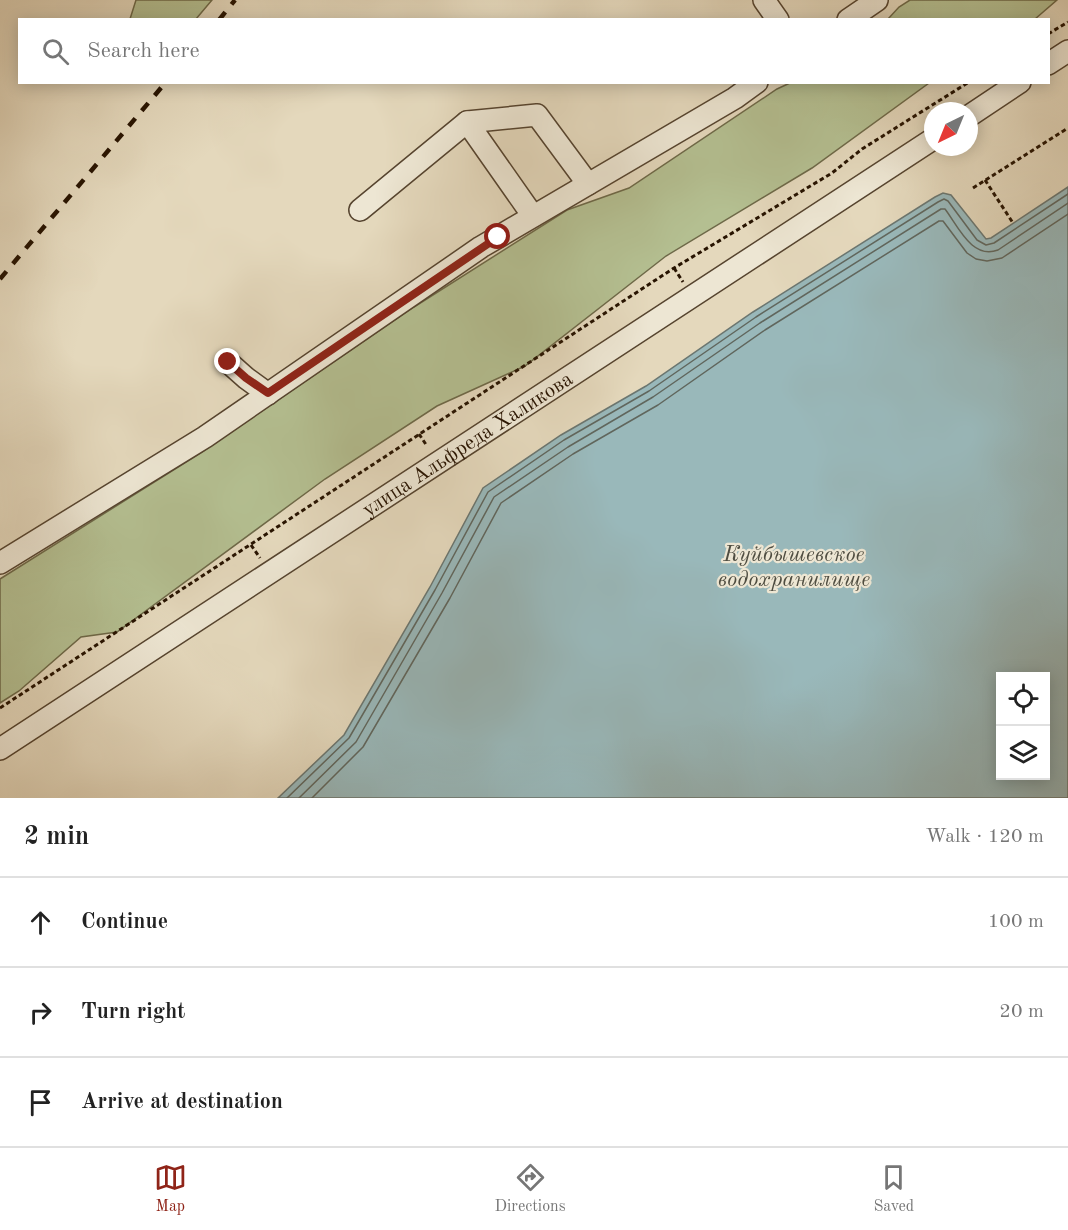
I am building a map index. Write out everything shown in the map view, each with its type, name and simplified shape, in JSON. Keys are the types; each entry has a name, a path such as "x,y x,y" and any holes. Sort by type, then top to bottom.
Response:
{"lane":[{"path":"764,0 777,18"},
{"path":"851,18 877,0"},
{"path":"1050,63 1068,51"},
{"path":"0,563 205,437 481,247 735,98 754,84"},
{"path":"978,110 1017,84"},
{"path":"360,210 467,122 537,115 588,184"},
{"path":"467,122 533,216"},
{"name":"улица Альфреда Халикова","path":"0,749 924,145"},
{"path":"228,362 268,393"}],"path":[{"path":"1050,33 1068,22"},
{"path":"0,708 664,275 832,173 862,149 966,84"},
{"path":"973,188 1068,128"},
{"path":"986,180 1013,223"}],"green space":[{"path":"136,0 212,0 197,18 130,18"},
{"path":"910,0 1057,0 1036,18 889,18 899,7"},
{"path":"788,84 928,84 812,168 666,256 525,366 437,406 325,479 117,632 81,637 19,691 0,703 0,579 202,452 414,307 567,210 629,188"}],"water":[{"name":"Куйбышевское водохранилище","path":"1068,187 1068,798 278,798 344,735 430,587 483,488 561,435 646,386 753,312 943,193 951,195 986,239 991,238"}],"railway":[{"path":"221,18 235,0"},
{"path":"0,279 164,84"}],"route":[{"path":"228,362 268,393 498,237"}]}
